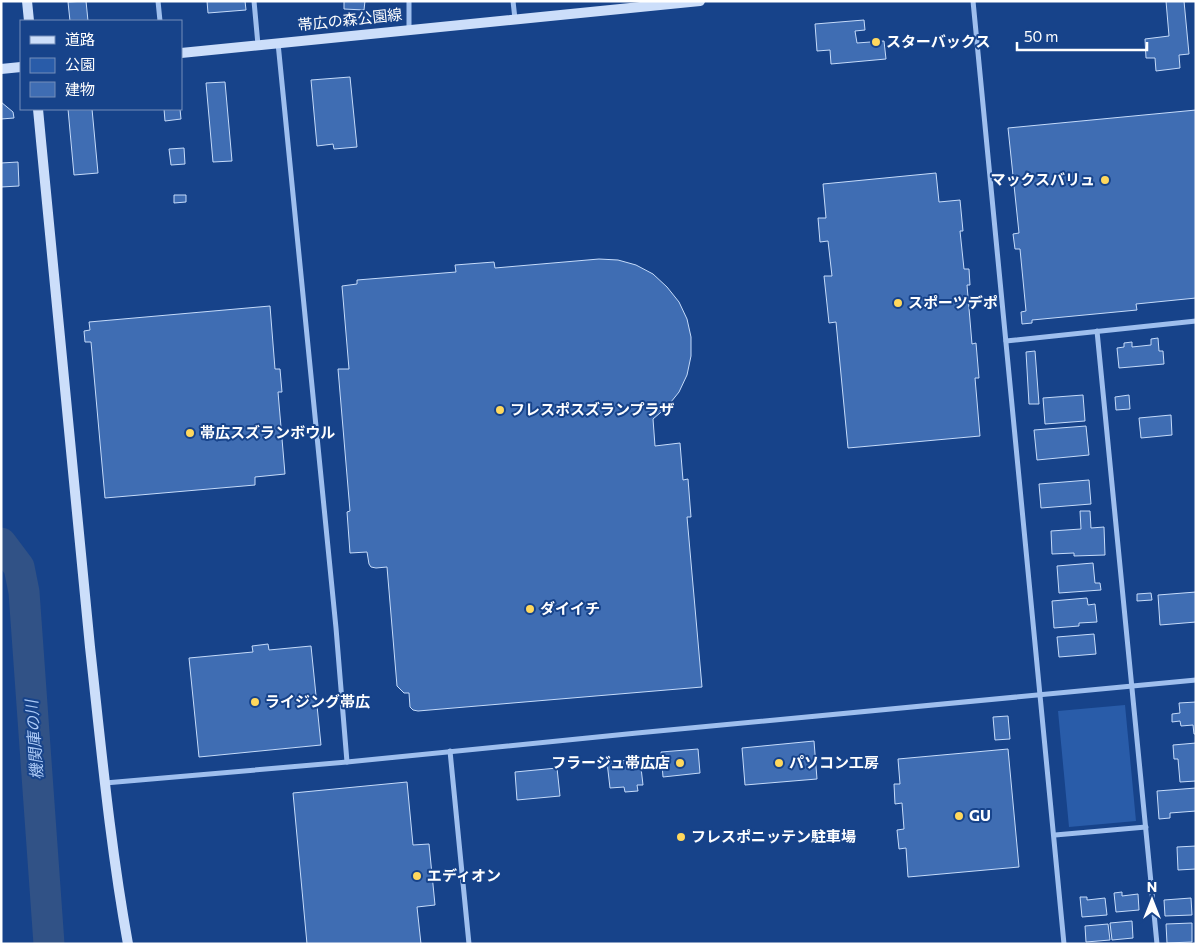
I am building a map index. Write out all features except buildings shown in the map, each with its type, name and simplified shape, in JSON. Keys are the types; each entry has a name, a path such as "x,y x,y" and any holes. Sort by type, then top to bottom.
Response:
{"street":[{"path":"27,1 29,20"},
{"path":"158,1 160,20"},
{"path":"254,1 258,45"},
{"path":"409,1 409,30"},
{"path":"513,1 515,19"},
{"name":"帯広の森公園線","path":"182,52 700,1"},
{"path":"973,1 1064,944"},
{"path":"278,43 336,628 347,762"},
{"path":"1,69 20,67"},
{"path":"38,110 104,784 128,944"},
{"path":"1006,341 1196,321"},
{"path":"1097,331 1157,944"},
{"path":"104,784 1196,680"},
{"path":"450,751 470,944"},
{"path":"1054,835 1146,828"}],"green space":[{"path":"1125,705 1136,821 1069,827 1058,711"}],"waterway":[{"name":"機関庫の川","path":"1,543 19,567 24,592 49,944"}],"place":[{"name":"スターバックス","path":"876,42"},
{"name":"マックスバリュ","path":"1105,180"},
{"name":"スポーツデポ","path":"898,303"},
{"name":"フレスポスズランプラザ","path":"500,410"},
{"name":"帯広スズランボウル","path":"190,433"},
{"name":"ダイイチ","path":"530,609"},
{"name":"ライジング帯広","path":"255,702"},
{"name":"フラージュ帯広店","path":"680,763"},
{"name":"パソコン工房","path":"779,763"},
{"name":"GU","path":"959,816"},
{"name":"フレスポニッテン駐車場","path":"681,837"},
{"name":"エディオン","path":"417,876"}]}
